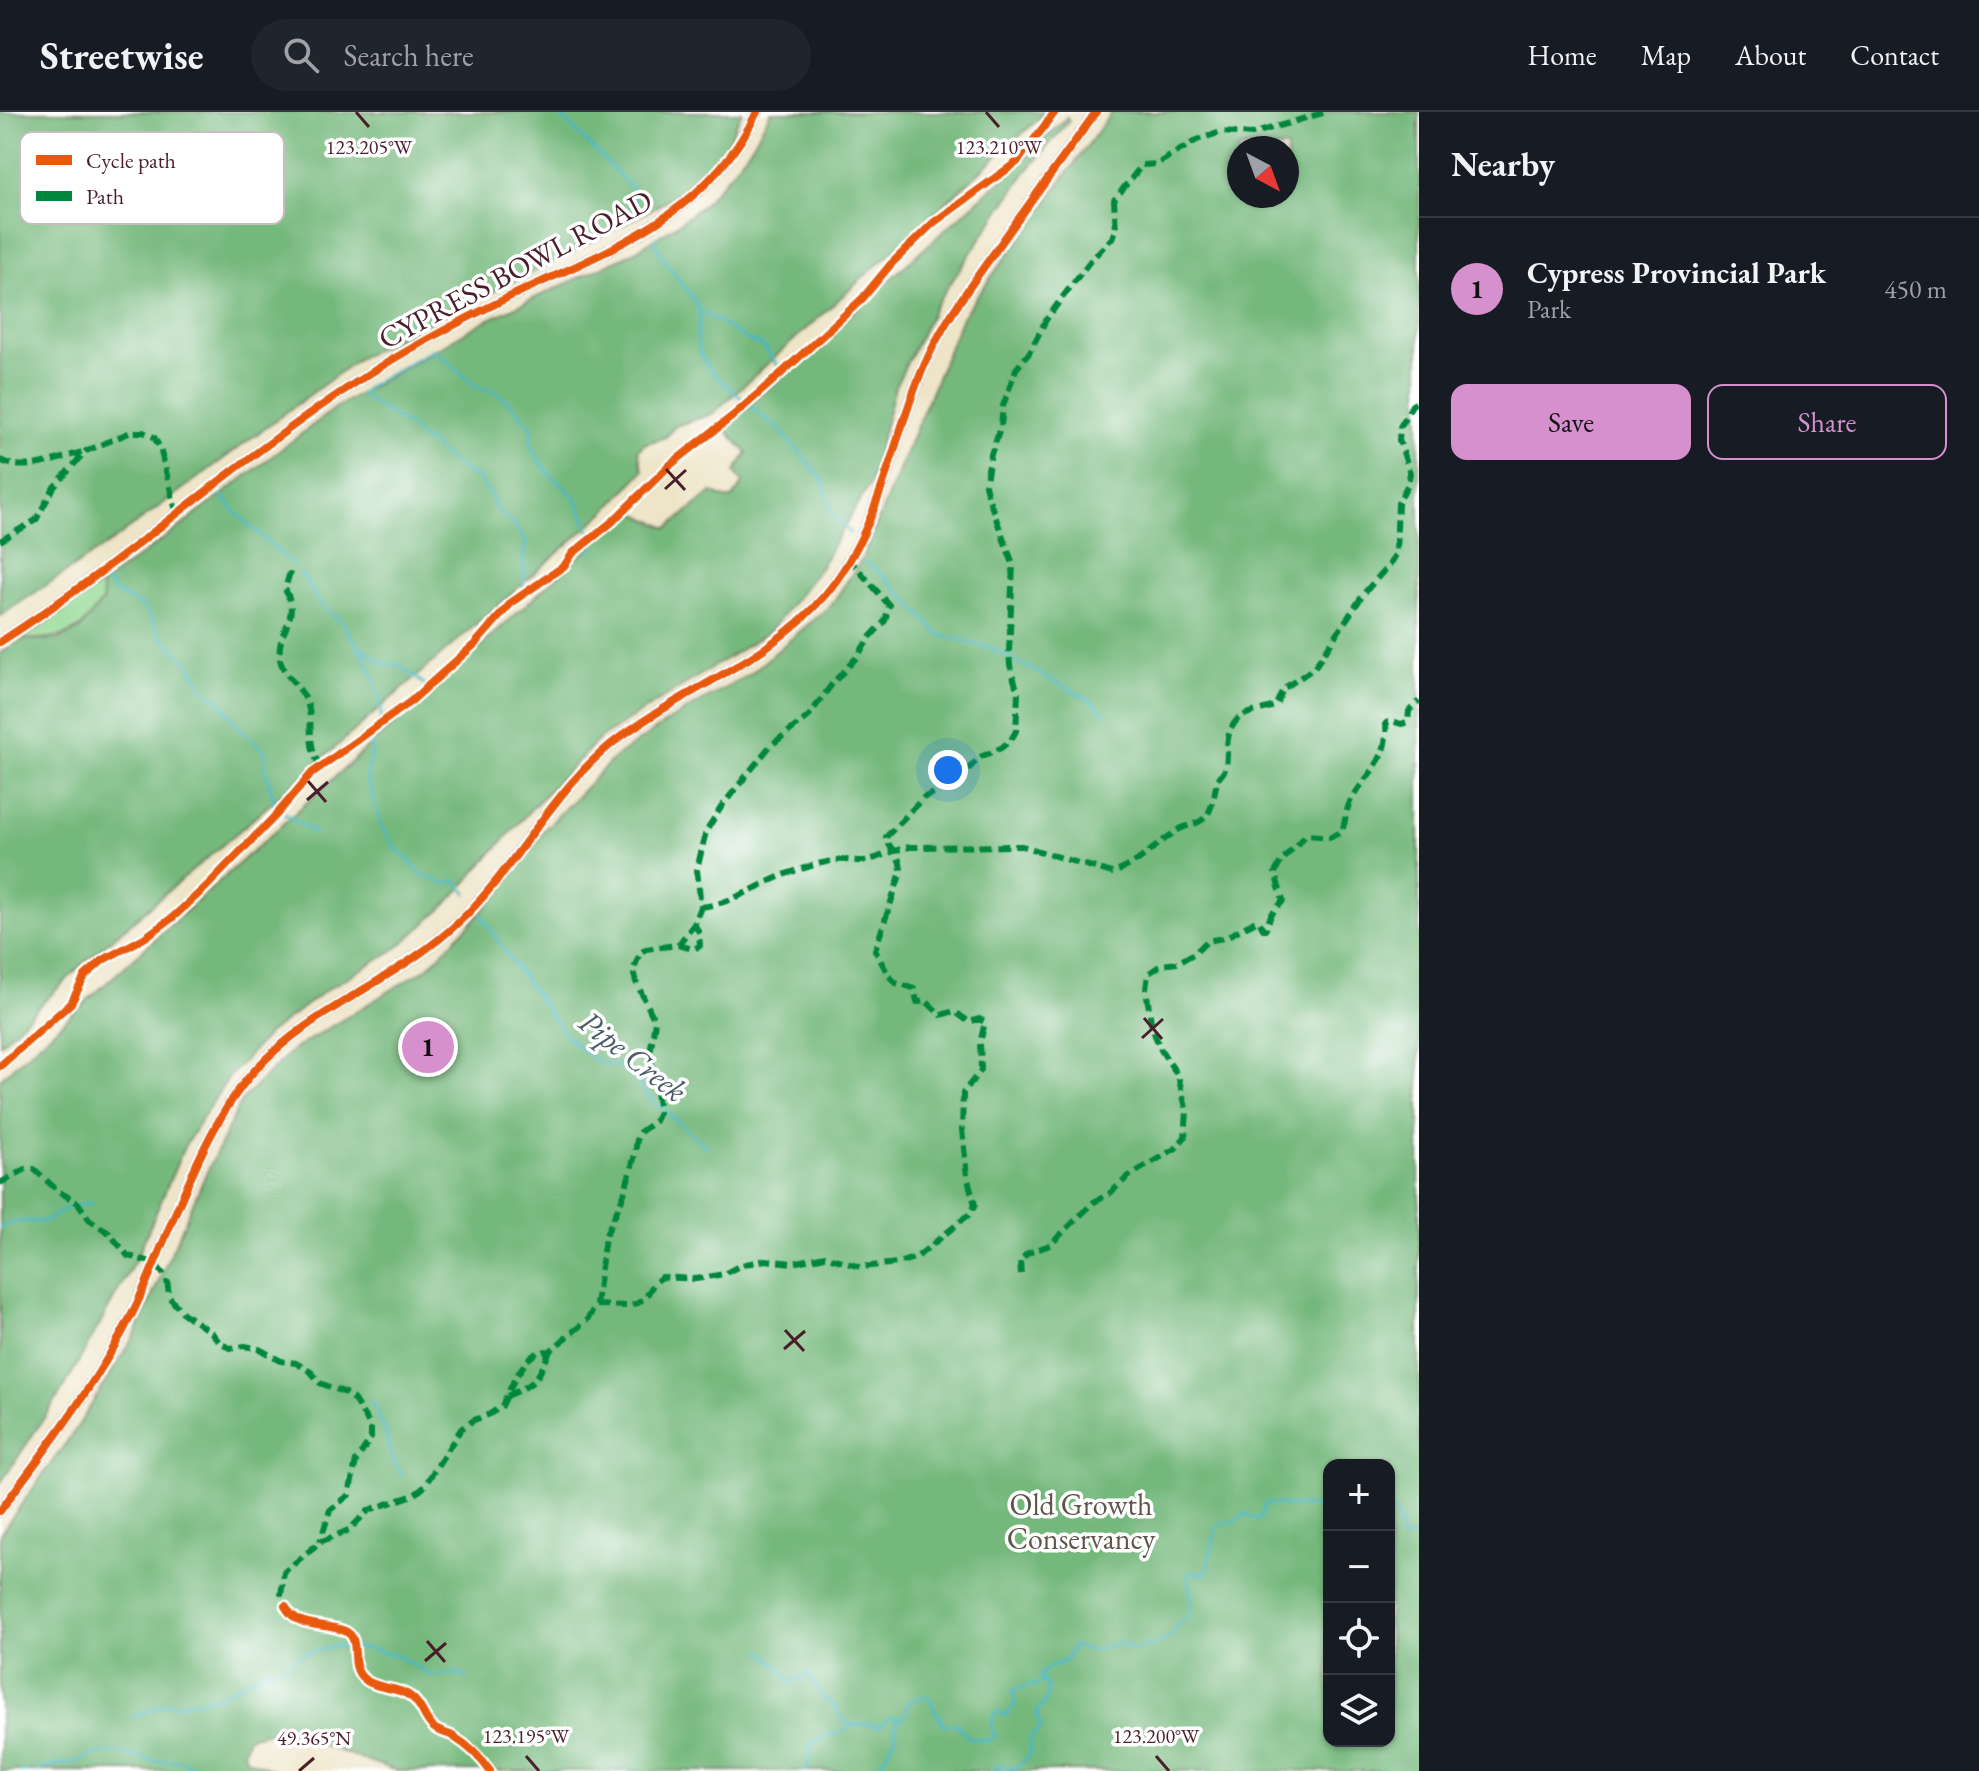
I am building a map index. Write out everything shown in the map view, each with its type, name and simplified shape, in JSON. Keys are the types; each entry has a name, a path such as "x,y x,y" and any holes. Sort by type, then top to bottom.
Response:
{"street":[{"name":"CYPRESS BOWL ROAD","path":"0,642 82,586 357,382 444,330 630,239 674,212 715,176 739,145 757,112"},
{"path":"0,1511 72,1414 115,1346 213,1134 233,1098 253,1073 304,1027 402,966 463,918 483,897 555,801 601,752 645,720 762,652 792,628 826,593 850,560 868,526 907,410 935,343 975,279 1096,112"}],"green space":[{"path":"0,112 742,112 726,146 707,168 670,199 570,254 362,356 114,540 0,616"},
{"path":"771,112 1046,112 712,414 675,426 666,437 644,444 638,450 643,471 607,510 86,961 0,1044 0,653 22,640 59,639 80,629 103,600 101,584 335,408 483,322 632,253 678,224 704,204 729,175 753,144"},
{"name":"Old Growth Conservancy","path":"1112,112 1419,112 1419,1771 397,1771 278,1730 248,1737 243,1752 247,1759 275,1771 0,1771 0,1534 76,1429 135,1335 241,1101 291,1051 427,968 482,912 544,830 614,758 670,720 751,673 831,605 862,559 962,317"},
{"path":"1067,117 1069,121 1025,173 935,306 895,387 870,483 820,568 770,631 600,738 532,808 445,906 397,948 326,990 268,1034 228,1078 184,1147 137,1257 65,1386 0,1484 0,1079 630,511 668,528 712,492 733,498 743,483 735,472 747,453 724,428"},
{"path":"101,584 103,600 87,622 59,636 22,640"}],"waterway":[{"path":"557,112 632,188 638,215"},
{"path":"655,239 663,257 698,307 700,354 719,379 744,400"},
{"path":"702,312 763,346 780,369"},
{"path":"523,590 527,543 513,524 496,509 489,492 479,480 409,426 361,394 367,387 433,349 477,387 493,390 510,403 532,427 530,446 549,474 576,498 590,532"},
{"path":"751,407 780,430 822,479 833,514 850,533"},
{"name":"Pipe Creek","path":"222,495 233,510 293,565"},
{"path":"593,542 593,551"},
{"path":"865,562 888,580 940,635 988,647 1092,701 1105,713"},
{"name":"Pipe Creek","path":"300,573 320,603 343,624 364,657 375,681 381,719"},
{"path":"107,582 115,592 145,608 159,634 192,667 204,690 218,700 265,752 264,763 275,805"},
{"path":"361,647 382,663 398,664 424,684"},
{"name":"Pipe Creek","path":"373,735 366,776 382,827 395,848 419,873 444,884 456,881 467,893"},
{"path":"283,812 315,833"},
{"name":"Pipe Creek","path":"482,916 566,1036 597,1062 618,1066 628,1072 652,1100 707,1147"},
{"path":"0,1227 13,1222 46,1221 67,1208 93,1202"},
{"path":"371,1402 402,1476"},
{"path":"993,1771 998,1765 1016,1768 1030,1755 1030,1737 1041,1728 1036,1712 1046,1701 1048,1688 1040,1675 1049,1667 1066,1660 1073,1646 1091,1650 1118,1643 1132,1650 1156,1646 1174,1634 1178,1622 1189,1618 1192,1606 1188,1574 1192,1571 1199,1575 1206,1573 1220,1523 1234,1522 1246,1514 1260,1518 1268,1503 1310,1506 1323,1511"},
{"path":"1395,1514 1402,1540 1410,1536 1419,1540"},
{"path":"133,1717 167,1704 219,1696 264,1671 278,1668 306,1653 336,1646 370,1649 400,1657 432,1676 458,1673 467,1677"},
{"path":"761,1650 791,1683 808,1673 825,1701 835,1706 841,1719 852,1725"},
{"path":"805,1771 810,1759 810,1746 827,1734 840,1734 852,1725 878,1727 890,1718 903,1718 910,1701 927,1696 944,1725 957,1724 969,1738 988,1741 995,1735 991,1725 994,1714 998,1712 1005,1716 1015,1706 1013,1691 1031,1684 1036,1686 1043,1680"},
{"path":"879,1766 896,1737 895,1727 899,1720"},
{"path":"37,1771 109,1753 157,1761 179,1760 197,1771"},
{"path":"21,1771 27,1771"}],"marked path":[{"path":"596,1305 628,1306 638,1303 662,1277 696,1279 724,1274 741,1265 765,1260 793,1263 825,1256 860,1267 898,1263 917,1257 971,1213 975,1205 967,1176 962,1130 963,1093 981,1070 980,1043 985,1022 979,1019 969,1022 954,1011 941,1015 926,1001 917,1002 914,988 896,983 875,950 901,872 899,860 886,837 923,798 956,782 980,757 1011,740 1016,731 1018,693 1009,652 1013,564 985,485 1001,426 1003,406 1016,369 1029,353 1046,320 1090,261 1112,238 1116,230 1114,200 1142,165 1157,164 1197,140 1221,132 1252,134 1326,112"},
{"path":"701,907 725,902 778,877 813,865 838,860 865,861 911,847 1022,846 1112,873 1131,865 1180,829 1205,818 1213,802 1218,779 1225,769 1229,734 1236,721 1244,715 1276,705 1283,689 1314,668 1365,592 1396,553 1398,503 1410,473 1399,440 1400,427 1412,405 1419,401"},
{"path":"0,541 36,520 54,487 86,451 131,432 143,432 154,437 160,448 177,515"},
{"path":"0,460 31,465 86,451"},
{"path":"289,1612 281,1596 284,1572 320,1542 349,1530 369,1510 414,1495 423,1488 461,1429 502,1406 527,1360 538,1352 550,1351 587,1320 596,1305 605,1237 624,1194 640,1132 655,1121 659,1112 650,1054 655,1021 633,971 640,953 646,949 678,945 694,924 701,907 697,870 706,831 722,806 770,746 808,717 885,621 889,605 850,560"},
{"path":"290,572 285,589 291,609 281,639 280,659 309,708 311,740 320,766"},
{"path":"1021,1274 1020,1260 1028,1253 1050,1245 1094,1202 1109,1194 1129,1176 1176,1148 1185,1137 1187,1112 1178,1076 1161,1050 1152,1028 1146,989 1148,974 1161,965 1177,963 1195,953 1207,941 1224,938 1256,921 1266,929 1271,915 1283,901 1275,873 1281,861 1306,835 1331,837 1341,832 1350,802 1380,757 1386,723 1408,722 1409,711 1419,701"},
{"path":"678,945 693,949 700,946 699,932 694,924"},
{"path":"0,1183 26,1169 34,1169 58,1191 78,1203 89,1219 109,1233 128,1256 155,1263 167,1279 169,1297 183,1313 212,1333 221,1344 230,1348 245,1346 259,1349 281,1361 296,1363 311,1372 320,1383 346,1393 354,1400 371,1427 371,1438 356,1461 349,1495 330,1510 320,1542"},
{"path":"507,1396 535,1380 550,1351"}],"cycle path":[{"path":"0,642 91,579 267,445 358,381 452,326 652,226 683,204 711,178 736,148 757,112"},
{"path":"0,1066 71,1003 85,976 103,960 144,938 207,886 312,773 410,702 475,644 512,602 564,566 573,553 612,522 670,465 785,370 862,299 891,264 933,223 1017,162 1055,112"},
{"path":"0,1511 103,1366 146,1284 201,1155 235,1095 255,1070 303,1028 411,960 461,920 502,874 577,776 599,755 649,718 755,655 803,618 825,595 862,537 920,376 941,332 973,282 1096,112"},
{"path":"285,1606 297,1619 337,1628 350,1635 356,1667 364,1679 410,1696 434,1728 464,1744 490,1771"}],"place":[{"name":"Cypress Provincial Park","path":"428,1047"}]}
